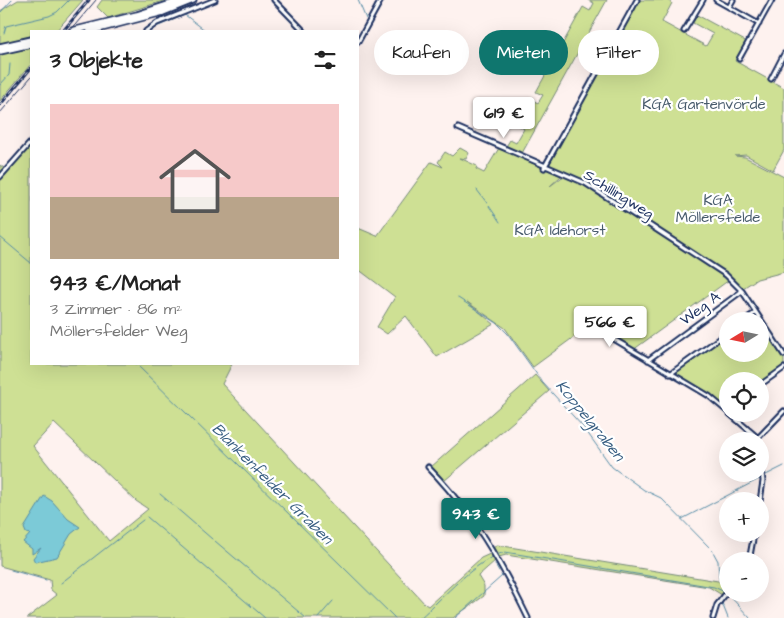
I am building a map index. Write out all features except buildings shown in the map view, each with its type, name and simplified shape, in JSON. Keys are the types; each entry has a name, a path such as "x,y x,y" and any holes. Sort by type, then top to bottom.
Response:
{"highway":[{"path":"78,30 190,0"},
{"path":"94,30 138,19 190,0"},
{"path":"0,47 30,40"},
{"path":"0,51 30,44"}],"street":[{"path":"148,30 161,21 215,0"},
{"path":"274,0 303,30"},
{"path":"359,40 381,0"},
{"path":"544,168 638,0"},
{"path":"684,31 702,0"},
{"path":"716,0 759,24"},
{"path":"729,7 733,0"},
{"path":"739,59 772,0"},
{"path":"771,79 784,54"},
{"name":"Schillingweg","path":"458,128 544,168 570,176 597,190 726,275 742,291 754,312"},
{"path":"0,177 30,143"},
{"name":"Weg A","path":"648,360 742,291"},
{"path":"592,326 709,396 719,404"},
{"name":"Schillingweg","path":"769,333 784,355"},
{"path":"670,374 719,339"},
{"path":"769,379 784,368"},
{"path":"765,432 784,411"},
{"path":"739,422 750,432"},
{"path":"428,467 462,504 498,557 528,618"},
{"path":"713,618 721,602"}],"green space":[{"path":"18,0 83,0 57,30 30,30 30,65 0,101 0,11"},
{"path":"102,0 167,0 108,18 97,7"},
{"path":"588,0 607,0 590,30 578,30 578,52 568,70 568,34 583,7 590,11 594,3"},
{"path":"639,0 668,0 672,3 662,22 706,46 713,34 693,23 697,15 747,42 735,61 784,88 784,150 773,170 746,155 735,156 745,157 784,177 784,272 757,279 743,288 727,276 729,280 633,350 593,323 533,367 505,328 467,302 494,324 437,357 406,316 387,334 377,327 395,297 359,270 359,228 377,236 431,162 443,167 438,162 445,152 452,156 460,148 469,153 466,159 460,158 477,166 476,169 484,173 499,148 561,176 550,186 565,175 548,167 598,75 659,75 659,30 623,30"},
{"path":"545,75 565,75 521,155 505,148 510,140 516,143 524,129 518,125 532,100 538,103 543,95 536,92"},
{"path":"30,146 30,365 232,365 222,384 425,604 428,606 481,558 492,553 496,560 478,576 484,586 484,596 453,618 27,618 57,595 51,590 50,580 0,566 0,165 8,171","holes":["54,423 136,501 148,509 109,541 33,446"]},
{"path":"769,336 784,358 784,366 769,377 769,372 719,372 719,404 707,393 673,374 719,340 719,362 769,362"},
{"path":"535,375 549,391 444,481 431,467"},
{"path":"497,545 719,581 719,593 709,587 506,555 499,557 493,548"}],"water":[{"path":"44,496 52,501 68,519 80,527 71,534 57,557 35,562 33,558 41,548 32,554 32,549 23,542 30,534 26,533 24,528"}],"waterway":[{"path":"0,13 12,0"},
{"path":"4,33 6,26 49,16 57,12 69,0"},
{"path":"358,0 366,19"},
{"path":"152,30 185,15 205,30"},
{"path":"0,85 9,75 10,64"},
{"path":"477,190 487,203"},
{"path":"489,206 500,222"},
{"name":"Blankenfelder Graben","path":"0,237 30,262"},
{"name":"Koppelgraben","path":"458,298 497,323 508,334 543,383 584,428 612,467 644,490 661,498 712,550 718,561 719,579"},
{"name":"Blankenfelder Graben","path":"137,365 395,618"},
{"path":"769,474 784,466"},
{"path":"682,519 753,482"},
{"path":"160,494 212,539"},
{"path":"147,517 265,618"},
{"path":"112,544 143,520"},
{"path":"215,541 306,618"},
{"path":"61,583 111,544"},
{"name":"Blankenfelder Graben","path":"420,618 471,571 494,556 505,552 719,589"},
{"path":"495,564 499,571"},
{"path":"11,570 46,580"},
{"path":"455,618 501,575"},
{"path":"318,618 333,601"},
{"name":"Blankenfelder Graben","path":"735,602 750,618"},
{"path":"722,603 728,618"}],"tram line":[{"path":"71,30 96,0"},
{"path":"0,113 30,78"}],"railway":[{"path":"64,30 89,0"},
{"path":"0,105 30,69"}],"park label":[{"name":"KGA Gartenvörde","path":"704,104"},
{"name":"KGA Möllersfelde","path":"718,208"},
{"name":"KGA Idehorst","path":"560,230"}]}
